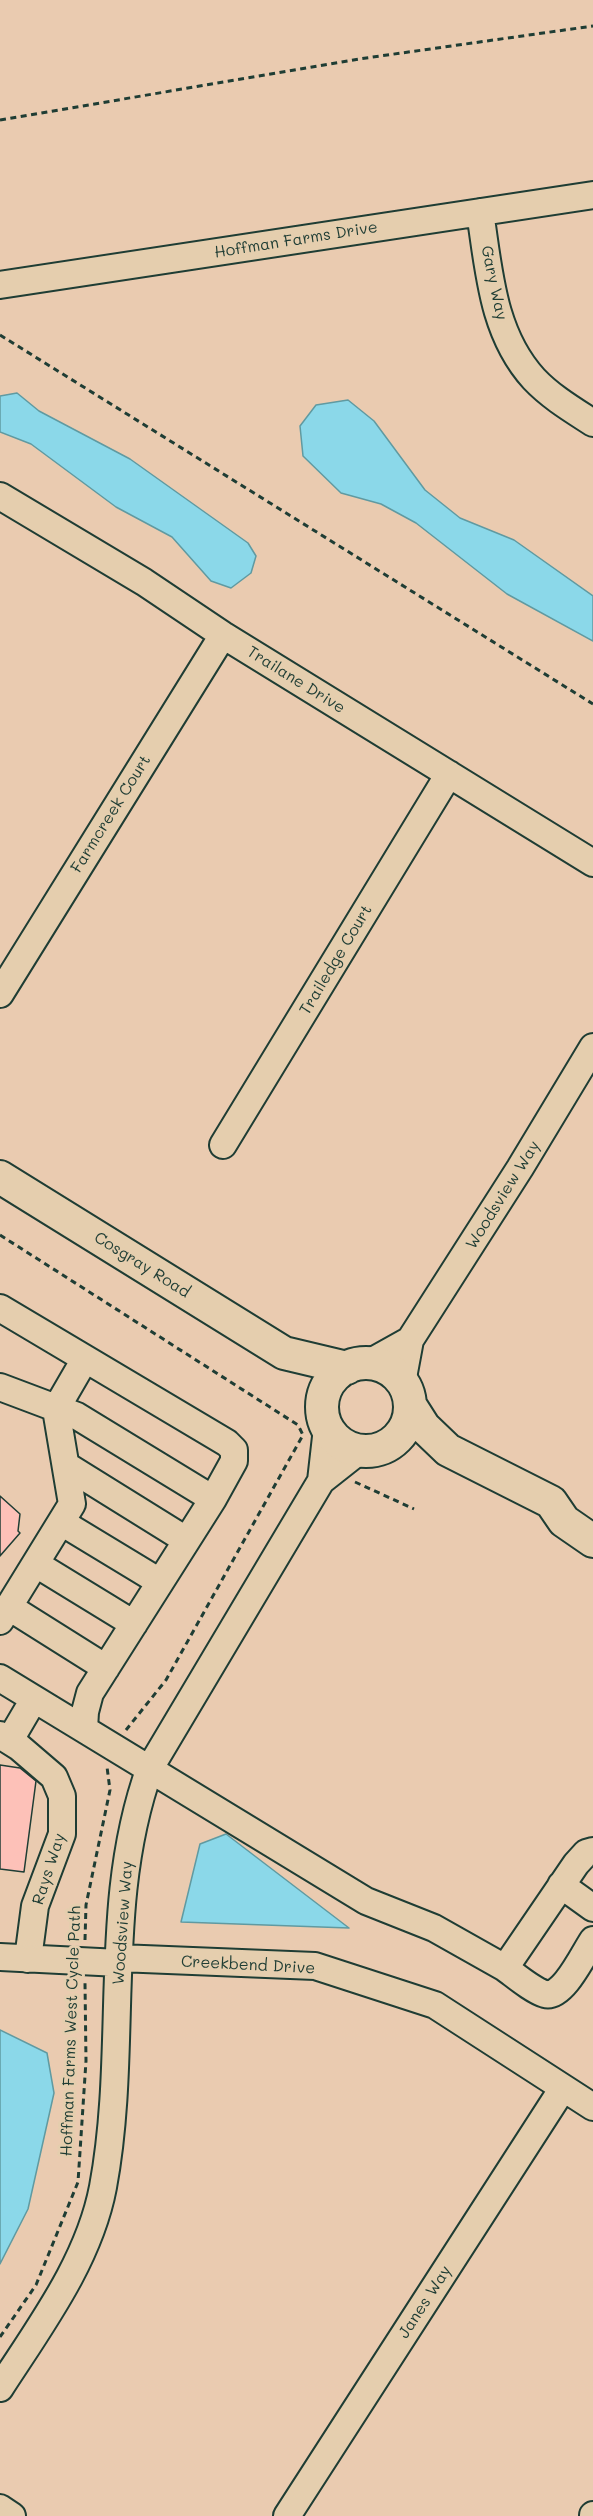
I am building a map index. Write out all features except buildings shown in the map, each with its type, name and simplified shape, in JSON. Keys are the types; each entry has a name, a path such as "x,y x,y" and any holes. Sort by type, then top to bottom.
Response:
{"main road":[{"name":"Cosgray Road","path":"0,1177 284,1353 357,1366"},
{"name":"Cosgray Road","path":"284,1353 324,1417"},
{"path":"564,1521 540,1516 408,1448 346,1447 324,1417 329,1383 357,1366 387,1369 406,1394 424,1427 448,1450 551,1502 564,1521 593,1542"},
{"path":"372,1449 400,1434 405,1426 406,1394"}],"street":[{"name":"Hoffman Farms Drive","path":"0,285 593,195"},
{"name":"Gary Way","path":"480,212 493,293 506,339 534,379 564,404 593,423"},
{"name":"Trailane Drive","path":"1,500 134,576 223,635 593,863"},
{"name":"Farmcreek Court","path":"0,994 223,635"},
{"name":"Trailedge Court","path":"223,1145 448,774"},
{"name":"Woodsview Way","path":"406,1394 410,1340 520,1168 593,1047"},
{"path":"0,1308 227,1443 234,1450 234,1461 213,1499 90,1693 85,1712 84,1729"},
{"name":"Woodsview Way","path":"357,1366 410,1340"},
{"path":"85,1359 56,1409 72,1504 4,1614 106,1668"},
{"path":"0,1386 77,1416 110,1433 213,1499"},
{"name":"Woodsview Way","path":"321,1481 324,1417"},
{"name":"Woodsview Way","path":"0,2388 50,2312 82,2252 103,2189 114,2110 124,1875 137,1805 150,1768 321,1481 372,1449"},
{"path":"67,1466 186,1540"},
{"path":"62,1522 160,1582"},
{"path":"36,1564 134,1624"},
{"path":"0,1678 366,1900 434,1929 504,1968 544,1994 554,1994 562,1988 593,1940"},
{"path":"5,1738 34,1699"},
{"name":"Rays Way","path":"5,1738 54,1778 62,1796 64,1813 56,1854 35,1906 28,1959"},
{"path":"504,1968 586,1853 593,1851"},
{"path":"561,1886 593,1908"},
{"name":"Creekbend Drive","path":"0,1957 315,1966 435,2005 593,2107"},
{"name":"Janes Way","path":"287,2516 563,2088"},
{"path":"0,2508 12,2516"}],"path":[{"path":"0,120 359,59 593,26"},
{"path":"0,334 593,704"},
{"name":"Hoffman Farms West Cycle Path","path":"0,2337 36,2284 78,2182 86,2061 86,1905 110,1790 106,1762 115,1748"}],"water":[{"path":"17,393 39,411 130,459 248,543 256,556 251,573 231,588 211,581 172,537 116,507 31,444 0,432 0,396"},
{"path":"348,400 374,421 425,490 460,518 514,540 593,596 593,641 507,594 416,523 381,504 341,493 303,456 300,426 316,405"},
{"path":"226,1834 349,1928 181,1922 200,1844"},
{"path":"0,2030 47,2053 54,2093 28,2209 0,2264"}]}
